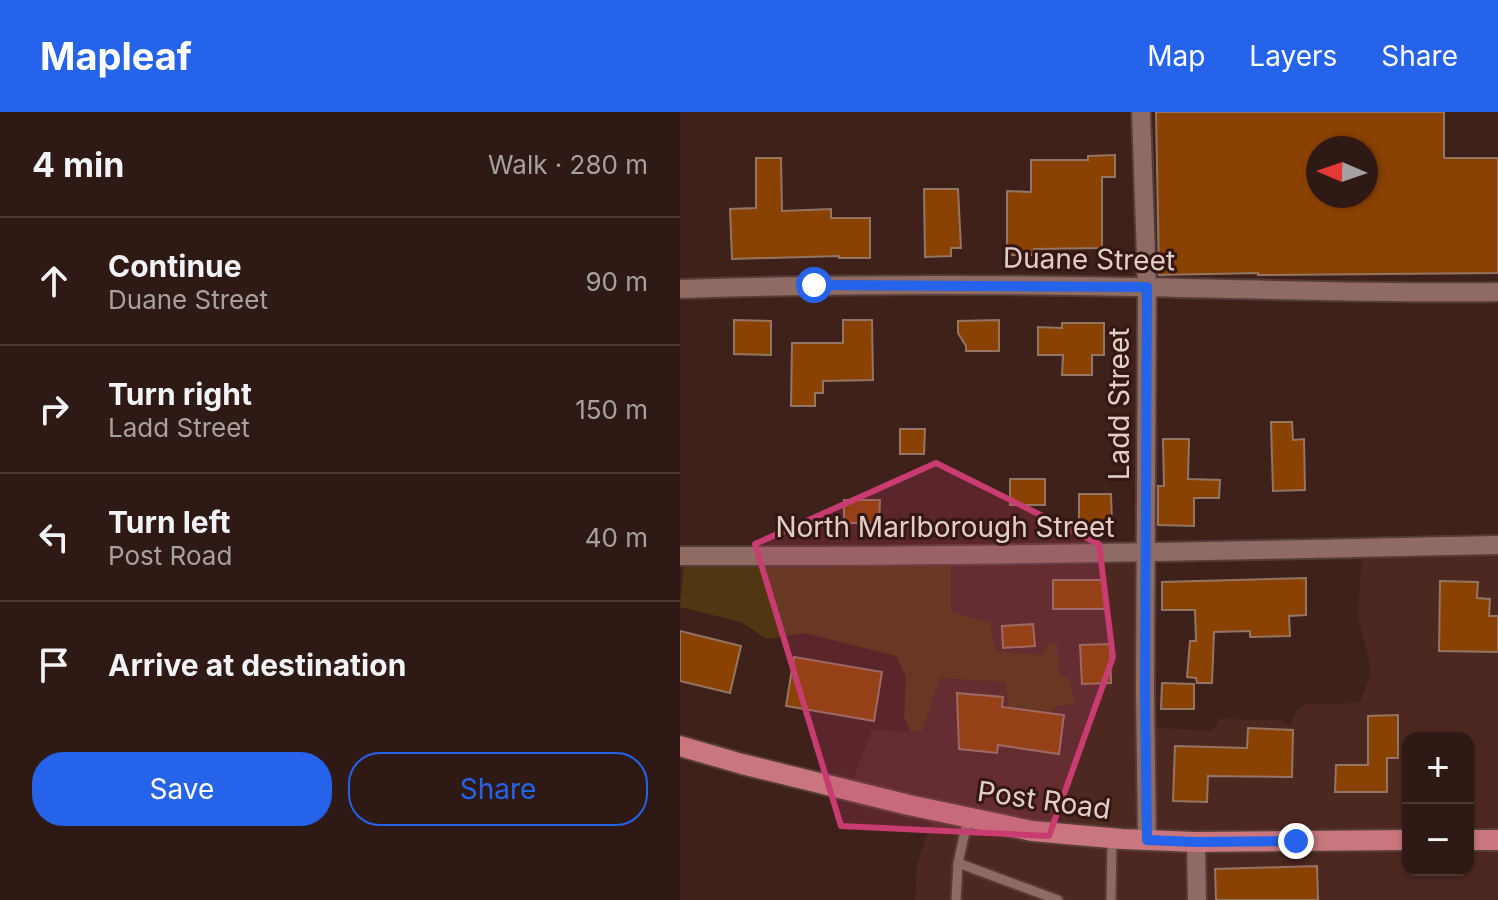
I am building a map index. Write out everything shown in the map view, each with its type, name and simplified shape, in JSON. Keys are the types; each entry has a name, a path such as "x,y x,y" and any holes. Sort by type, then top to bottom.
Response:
{"main road":[{"name":"Post Road","path":"680,746 742,764 1032,831 1196,842 1402,840"},
{"path":"1474,840 1498,840"}],"street":[{"name":"Ladd Street","path":"1141,112 1147,287 1147,840"},
{"name":"Duane Street","path":"680,289 814,285 1498,292"},
{"name":"North Marlborough Street","path":"680,556 854,557 1498,545"},
{"path":"1196,842 1197,900"}],"lane":[{"path":"956,900 958,863 968,818"},
{"path":"1111,900 1112,838"},
{"path":"958,863 1058,900"}],"highlighted area":[{"path":"936,463 1099,544 1113,657 1049,836 841,826 755,544"}],"shaded area":[{"path":"1362,550 1498,551 1498,900 915,900 917,865 934,813 850,787 872,730 922,732 940,678 1006,682 1009,715 1058,673 1043,655 995,651 951,612 951,558 1143,556 1145,727 1212,731 1219,719 1280,720 1290,727 1296,711 1307,704 1359,703 1371,676 1358,619"},
{"path":"951,558 951,612 990,622 996,651 1042,655 1048,644 1057,642 1058,673 1069,679 1075,704 1057,706 1047,718 1009,715 1005,682 940,678 922,732 910,731 904,717 906,676 896,656 805,633 767,639 741,622 680,607 684,559"}],"building":[{"path":"1156,112 1444,112 1444,158 1498,158 1498,273 1159,275"},
{"path":"1115,155 1115,177 1102,177 1102,248 1034,249 1034,255 1007,255 1007,191 1031,192 1031,160 1088,160 1088,156"},
{"path":"756,158 781,158 782,211 831,209 831,218 870,218 870,258 732,259 730,209 756,208"},
{"path":"924,189 958,189 961,248 951,248 951,256 925,257"},
{"path":"734,320 771,321 771,355 734,354"},
{"path":"843,320 872,320 873,380 823,381 823,393 815,393 815,406 791,406 792,343 843,343"},
{"path":"999,320 999,351 966,351 958,333 958,321"},
{"path":"1062,323 1104,323 1104,355 1092,355 1092,375 1062,375 1063,355 1038,355 1038,327 1062,328"},
{"path":"1271,422 1292,422 1293,440 1304,439 1305,490 1273,491"},
{"path":"900,429 925,429 924,454 900,454"},
{"path":"1163,439 1189,439 1188,479 1220,480 1219,498 1194,498 1194,526 1158,525 1158,486 1164,486"},
{"path":"1010,479 1045,479 1045,505 1010,505"},
{"path":"1079,494 1111,494 1112,523 1079,523"},
{"path":"844,500 880,500 879,523 844,523"},
{"path":"1306,578 1306,615 1289,616 1290,636 1250,637 1250,631 1214,632 1212,683 1197,683 1196,678 1187,677 1190,641 1196,641 1195,610 1162,610 1162,582"},
{"path":"1053,580 1105,580 1105,609 1053,609"},
{"path":"1440,581 1478,582 1477,598 1490,599 1489,616 1498,616 1498,652 1439,651"},
{"path":"1033,624 1035,646 1003,648 1002,626"},
{"path":"680,631 741,646 730,693 680,681"},
{"path":"1110,644 1111,683 1082,684 1080,645"},
{"path":"794,657 882,672 874,721 786,706"},
{"path":"1162,683 1194,684 1194,709 1161,709"},
{"path":"957,693 1003,697 1002,707 1064,715 1059,754 998,745 997,753 959,749"},
{"path":"1398,715 1398,758 1387,758 1387,792 1335,792 1336,765 1368,765 1368,716"},
{"path":"1248,728 1293,730 1292,777 1208,776 1207,802 1173,801 1175,746 1247,748"},
{"path":"1317,866 1318,900 1216,900 1215,869"}],"route":[{"path":"814,285 1147,287 1147,840 1296,841"}]}
